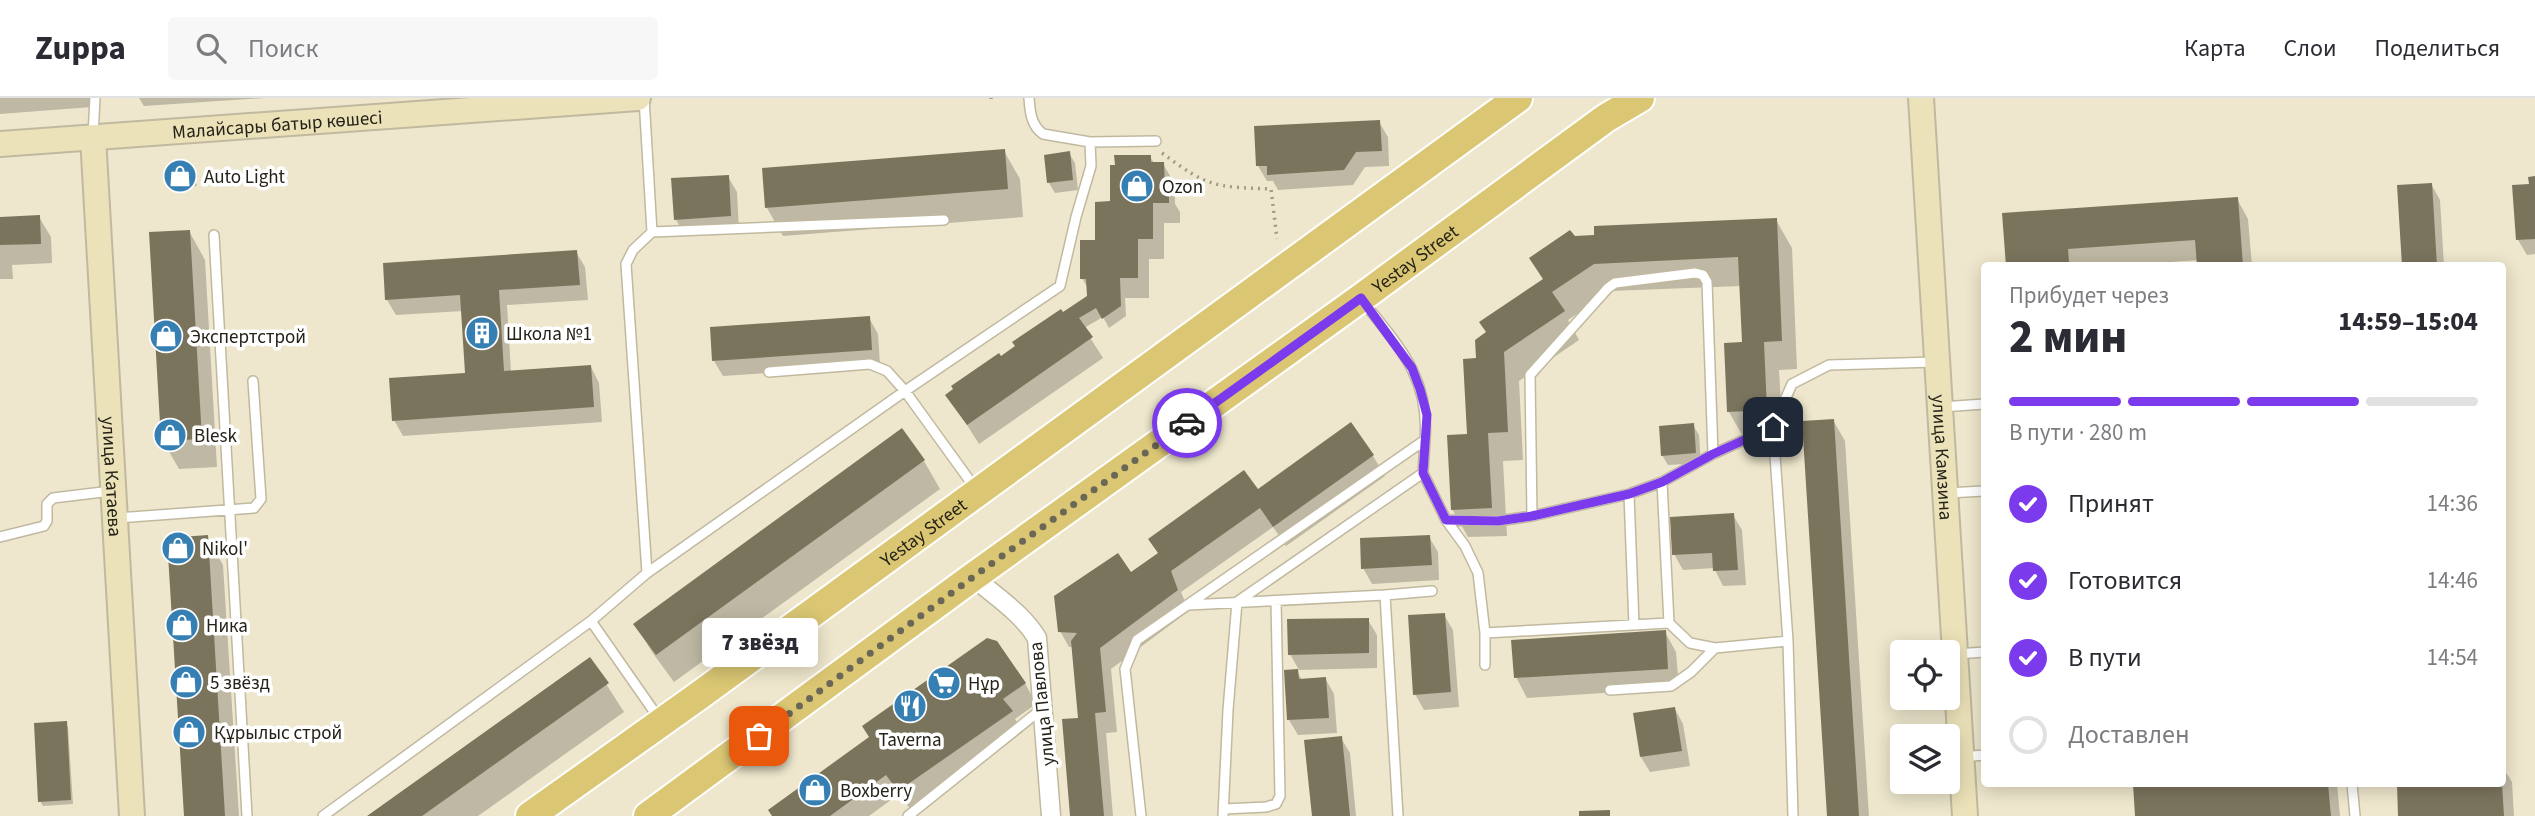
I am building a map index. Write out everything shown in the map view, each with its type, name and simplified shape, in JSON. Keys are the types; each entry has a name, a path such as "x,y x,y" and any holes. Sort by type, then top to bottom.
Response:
{"main road":[{"name":"Yestay Street","path":"530,816 1518,98"},
{"name":"Yestay Street","path":"648,816 1606,118 1640,98"}],"street":[{"name":"Малайсары батыр көшесі","path":"0,144 638,98"},
{"name":"улица Камзина","path":"1921,98 1954,640"},
{"name":"улица Катаева","path":"93,137 132,816"},
{"name":"улица Павлова","path":"973,577 1020,616 1037,638 1051,816"},
{"name":"улица Камзина","path":"1960,682 1973,756 1965,816"}],"lane":[{"path":"93,137 94,98"},
{"path":"644,98 652,232"},
{"path":"1029,98 1032,122 1043,134 1090,142 1151,141"},
{"path":"323,816 591,621 647,573 1059,286 1091,166 1090,142"},
{"path":"647,573 626,264 633,250 652,232 944,220"},
{"path":"214,235 247,816"},
{"path":"1532,516 1530,375 1615,283 1695,273 1703,275 1707,282 1713,454"},
{"path":"1361,298 1412,368 1427,415 1423,473 1446,520 1465,545 1478,573 1485,634 1485,665"},
{"path":"1793,816 1788,641 1773,427 1792,384 1829,365 1937,362"},
{"path":"769,372 870,364 887,371 905,391 978,493"},
{"path":"114,518 254,508 261,499 253,381"},
{"path":"1940,407 1981,404"},
{"path":"1446,520 1498,521 1629,494 1662,482 1713,454 1773,427"},
{"path":"1141,816 1125,668 1137,640 1425,440"},
{"path":"1237,602 1423,473"},
{"path":"1662,482 1669,623 1690,643 1716,648 1788,641"},
{"path":"0,537 44,526 47,520 47,504 53,498 113,491"},
{"path":"1945,494 1981,491"},
{"path":"1629,494 1634,625"},
{"path":"1188,605 1432,591"},
{"path":"1385,595 1398,816"},
{"path":"1237,602 1228,710 1224,813 1276,804 1280,796 1276,601"},
{"path":"591,621 662,722"},
{"path":"1485,634 1669,623"},
{"path":"1610,690 1671,686 1691,673 1716,648"},
{"path":"1960,654 1981,652"},
{"path":"908,816 1043,709"},
{"path":"2352,787 2355,816"}],"path":[{"path":"1151,141 1195,177 1208,183 1223,188 1271,189 1277,239"}],"building":[{"path":"1380,120 1382,151 1356,152 1344,170 1267,175 1267,166 1256,166 1254,126"},
{"path":"1005,149 1008,189 765,208 762,168"},
{"path":"1070,151 1073,180 1047,183 1044,155"},
{"path":"1114,155 1151,155 1151,162 1164,162 1165,190 1169,190 1169,203 1153,203 1153,239 1138,239 1138,278 1120,278 1121,306 1102,319 1096,308 1079,318 1093,337 967,425 945,395 953,389 951,386 999,353 1001,356 1015,346 1012,342 1061,309 1063,312 1087,296 1086,279 1080,279 1080,240 1095,240 1095,202 1110,201 1110,165 1115,165"},
{"path":"194,169 195,182 168,184 167,171"},
{"path":"729,175 731,216 674,220 671,178"},
{"path":"2535,176 2535,239 2516,240 2512,185 2529,184 2528,177"},
{"path":"2432,183 2437,262 2402,262 2397,185"},
{"path":"2238,197 2243,262 2197,262 2195,240 2068,249 2069,262 2006,262 2002,213"},
{"path":"40,215 41,244 0,245 0,217"},
{"path":"1777,218 1782,341 1764,342 1767,410 1727,412 1724,343 1742,342 1738,257 1594,264 1552,292 1565,311 1504,352 1508,432 1488,433 1492,508 1451,510 1447,435 1467,434 1463,359 1476,358 1475,340 1486,332 1479,322 1543,279 1529,258 1570,230 1575,236 1594,235 1594,226"},
{"path":"190,230 202,439 161,441 149,232"},
{"name":"Школа №1","path":"577,250 580,285 499,290 504,371 591,365 594,407 392,421 389,378 465,373 460,295 385,300 383,263"},
{"path":"870,316 872,350 712,361 710,327"},
{"path":"1834,419 1859,816 1827,816 1802,421"},
{"path":"1351,422 1374,455 1273,527 1260,508 1171,571 1178,590 1100,648 1106,712 1095,713 1104,816 1070,816 1062,719 1078,718 1071,641 1077,633 1058,632 1054,596 1118,553 1131,572 1158,553 1148,539 1244,470 1258,489"},
{"path":"1694,423 1696,453 1661,456 1659,426"},
{"path":"902,428 925,460 656,655 633,624"},
{"path":"1734,513 1738,570 1713,571 1712,553 1672,555 1670,517"},
{"path":"208,535 225,816 184,816 167,538"},
{"path":"1430,535 1432,565 1361,569 1360,538"},
{"path":"1445,613 1451,692 1413,695 1408,615"},
{"path":"1369,618 1369,653 1288,655 1287,619"},
{"path":"1666,630 1668,669 1514,678 1511,640"},
{"path":"987,638 997,641 1026,683 1003,699 1013,711 898,791 886,775 830,816 772,816 768,810 869,737 862,726"},
{"path":"590,657 609,683 422,816 367,816"},
{"path":"1298,669 1299,679 1326,677 1329,718 1287,720 1284,670"},
{"path":"1675,707 1682,751 1640,757 1633,713"},
{"path":"67,721 71,800 38,802 34,723"},
{"path":"1342,736 1350,816 1312,816 1304,740"},
{"path":"2133,787 2328,787 2331,816 2135,816"},
{"path":"2397,787 2502,787 2504,816 2398,816"},
{"path":"1610,810 1610,816 1579,816 1579,811"}],"way so far":[{"path":"759,736 1187,423"}],"place":[{"name":"Auto Light","path":"180,176"},
{"name":"Ozon","path":"1137,186"},
{"name":"Школа №1","path":"482,333"},
{"name":"Экспертстрой","path":"166,336"},
{"name":"Blesk","path":"170,435"},
{"name":"Nikol'","path":"178,548"},
{"name":"Ника","path":"182,625"},
{"name":"5 звёзд","path":"186,682"},
{"name":"Нұр","path":"944,683"},
{"name":"Taverna","path":"910,706"},
{"name":"Құрылыс строй","path":"189,732"},
{"name":"7 звёзд","path":"759,736"},
{"name":"Boxberry","path":"815,790"}],"route":[{"path":"1187,423 1361,298 1412,368 1427,415 1423,473 1446,520 1498,521 1574,508 1629,494 1662,482 1713,454 1773,427"}]}
